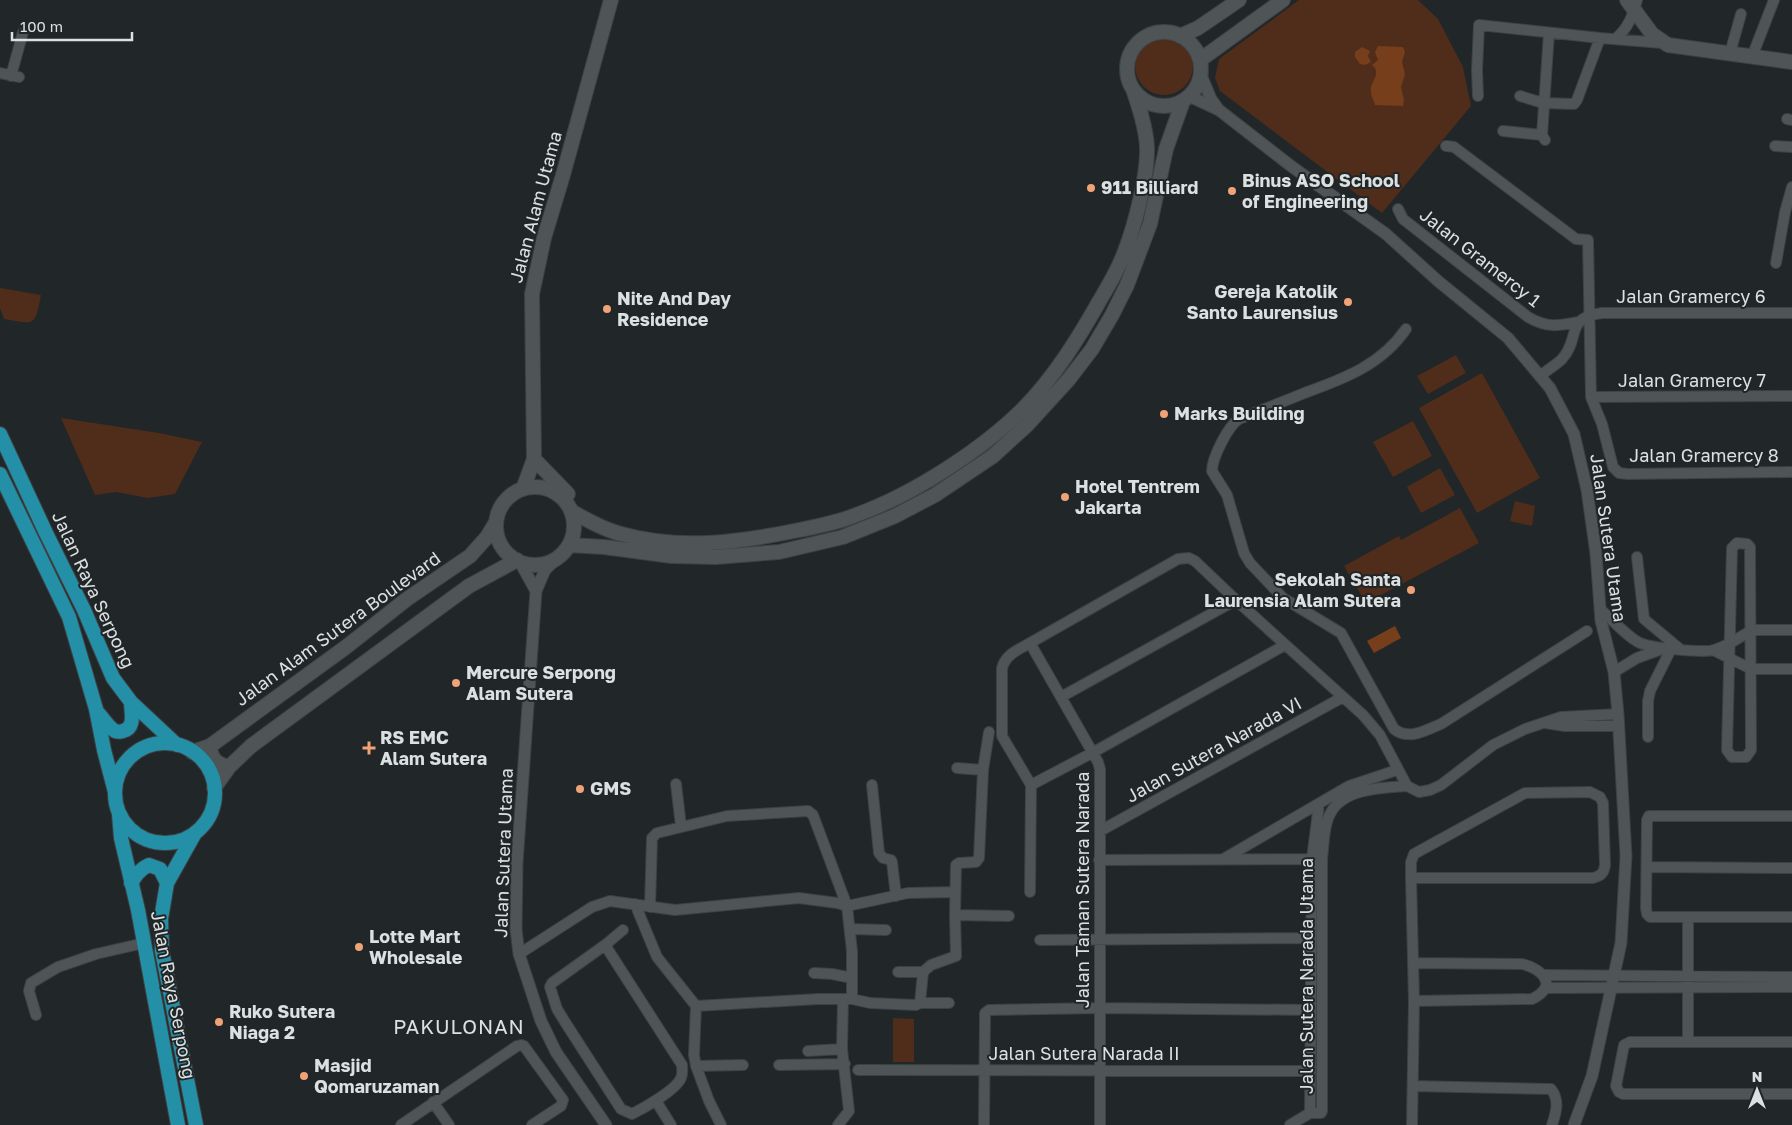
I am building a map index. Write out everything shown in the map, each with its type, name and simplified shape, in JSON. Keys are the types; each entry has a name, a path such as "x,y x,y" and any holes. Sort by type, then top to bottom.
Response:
{"main road":[{"name":"Jalan Alam Utama","path":"524,489 534,459 532,294 544,238 612,0"},
{"path":"1180,36 1210,20 1239,0"},
{"path":"1200,60 1283,0"},
{"path":"1635,7 1659,33 1671,38 1792,54"},
{"path":"1635,7 1652,34 1662,42 1677,47 1792,62"},
{"path":"1210,20 1208,27 1198,38 1200,45 1205,48 1221,44"},
{"path":"571,511 621,534 692,544 731,542 824,525 856,515 896,498 936,475 986,440 1024,408 1054,374 1079,337 1110,283 1125,251 1143,187 1147,147 1139,109 1128,77 1128,63 1132,50 1141,40 1153,34 1167,32 1180,36 1193,46 1200,60 1201,75 1197,86 1186,98 1173,105 1156,105 1140,98 1133,89"},
{"path":"569,545 604,547 672,556 716,557 779,552 844,536 895,516 935,496 993,456 1028,425 1070,379 1092,349 1112,315 1127,285 1150,224 1166,149 1186,98"},
{"name":"Jalan Raya Serpong","path":"0,434 84,610 112,678 148,720 177,745"},
{"path":"534,459 594,523"},
{"name":"Jalan Raya Serpong","path":"0,474 69,617 97,712 104,750 115,792"},
{"path":"535,487 557,494 565,501 571,511 574,522 573,534 569,545 556,559 544,564 532,565 519,561 508,554 497,534 496,522 499,511 505,501 513,494 524,489 535,487"},
{"name":"Jalan Alam Sutera Boulevard","path":"192,752 210,746 346,647 407,599 470,556 487,537 496,522"},
{"path":"214,788 229,767 251,746 469,586 519,561"},
{"path":"97,712 114,730 120,732 131,726 131,702"},
{"path":"177,745 192,752 207,767 212,777 214,800 211,812 196,832 183,840 168,843 153,842 139,836 127,826 119,814 115,792 117,777 124,764 135,753 148,746 177,745"},
{"path":"210,746 215,761 220,765 229,767"},
{"name":"Jalan Raya Serpong","path":"119,814 121,838 144,943 176,1125"},
{"name":"Jalan Raya Serpong","path":"196,832 167,882 161,919 162,951 196,1125"},
{"path":"131,883 138,872 149,865 160,869 167,882"}],"street":[{"path":"1755,49 1774,0"},
{"path":"1615,38 1624,32 1635,7"},
{"path":"1732,46 1741,14"},
{"path":"1478,96 1479,26 1662,42"},
{"path":"10,75 23,32"},
{"path":"1503,131 1544,138 1543,103 1549,33"},
{"path":"1520,96 1543,103 1572,104 1576,102 1600,38"},
{"name":"Jalan Sutera Utama","path":"1201,75 1211,98 1219,110"},
{"name":"Jalan Sutera Utama","path":"1186,98 1219,110 1291,166 1386,234 1438,281 1508,338 1550,388 1574,434 1587,490 1596,554 1601,621 1614,672 1626,856 1621,943 1592,1076 1574,1125"},
{"path":"1446,146 1454,147 1576,239 1588,240 1591,397"},
{"path":"1775,146 1792,147"},
{"path":"1776,264 1789,213 1792,187"},
{"name":"Jalan Gramercy 1","path":"1398,208 1403,219 1528,317 1540,324 1554,326 1578,322"},
{"name":"Jalan Gramercy 6","path":"1589,315 1602,313 1792,313"},
{"path":"1540,376 1562,359 1569,347 1578,322 1589,315"},
{"path":"1406,329 1390,349 1368,367 1239,419 1231,426 1221,445 1212,471 1227,495 1246,558 1283,598 1341,633 1394,729 1402,734 1414,735 1441,724 1587,631"},
{"name":"Jalan Gramercy 7","path":"1591,397 1792,396"},
{"name":"Jalan Gramercy 8","path":"1591,397 1602,424 1614,467 1619,473 1790,472"},
{"path":"1737,543 1747,544 1750,547 1752,630 1751,750 1746,757 1732,757 1727,750 1729,644 1732,548 1737,543"},
{"path":"1636,557 1644,619 1671,649"},
{"path":"1030,892 1031,785 1005,742 1001,728 1002,668 1004,661 1008,656 1030,643 1178,559 1190,558 1195,561 1372,724 1380,735 1407,786"},
{"name":"Jalan Sutera Utama","path":"556,559 546,570 536,591 517,863 516,929 519,954 539,1014 556,1052 606,1125"},
{"path":"519,561 536,591"},
{"path":"1061,697 1236,600"},
{"path":"1600,608 1637,642 1671,649 1713,650 1729,644 1752,630 1792,630"},
{"name":"Jalan Taman Sutera Narada","path":"1030,643 1098,762 1100,769 1100,1125"},
{"path":"1031,785 1092,753 1285,644"},
{"path":"1614,672 1638,658 1671,649"},
{"path":"1648,737 1648,701 1650,691 1671,649"},
{"path":"1713,650 1751,669 1792,669"},
{"name":"Jalan Sutera Narada VI","path":"1100,831 1343,697"},
{"name":"Jalan Sutera Narada Utama","path":"1319,804 1317,859 1310,938 1310,1113 1321,1113 1322,1111 1317,859 1326,824 1335,806 1360,792 1374,788 1407,786 1418,792 1435,788 1494,745 1525,729 1567,716 1618,714"},
{"path":"1544,723 1565,726 1619,726"},
{"path":"898,972 923,972 931,965 956,956 956,865 959,863 976,862 979,858 983,770 988,732"},
{"path":"957,768 983,770"},
{"path":"1224,858 1360,781 1397,770"},
{"path":"676,784 680,826"},
{"path":"872,785 879,853 883,858 892,862 896,896"},
{"path":"1411,878 1594,878 1600,876 1604,871 1603,803 1600,797 1590,792 1525,793 1414,854 1411,862 1411,878 1414,963 1412,1125"},
{"path":"650,907 652,838 657,832 727,816 808,811 813,815 846,906 850,929 852,978 842,1049 849,1111 838,1125"},
{"path":"1792,816 1655,815 1648,817 1647,867 1647,914 1650,917 1792,917"},
{"path":"1099,860 1317,859"},
{"path":"1647,867 1792,868"},
{"path":"519,954 600,903 610,901 675,910 799,898 846,906 917,892 955,892"},
{"path":"635,904 657,957 696,1006 694,1055 696,1066 709,1101 722,1125"},
{"path":"955,915 1009,916"},
{"path":"1688,918 1688,1041"},
{"path":"850,929 886,930"},
{"path":"605,945 682,1065 679,1081 656,1101 632,1114 621,1109 565,1022 550,987 552,983 623,930"},
{"path":"1040,940 1310,938"},
{"path":"36,1016 29,991 31,983 58,967 96,954 144,943"},
{"path":"1414,963 1522,964 1538,970 1545,976 1546,982 1540,996 1532,999 1414,1001"},
{"path":"920,1003 923,972"},
{"path":"814,973 852,978"},
{"path":"1545,976 1792,977"},
{"path":"1545,988 1792,987"},
{"path":"696,1006 786,999 848,999 870,1003 916,1005 920,1003 949,1003"},
{"path":"984,1125 986,1011 991,1009 1310,1010"},
{"path":"1792,1042 1630,1042 1624,1045 1616,1086 1623,1094 1792,1094"},
{"path":"400,1125 521,1045 524,1046 563,1102 562,1106 532,1125"},
{"path":"808,1051 842,1049"},
{"path":"779,1065 845,1064"},
{"path":"696,1066 743,1065"},
{"name":"Jalan Sutera Narada II","path":"858,1070 984,1069 1310,1072"},
{"path":"1413,1086 1551,1089 1556,1096 1552,1125"},
{"path":"656,1101 672,1125"},
{"path":"433,1102 449,1125"},
{"path":"1290,1125 1310,1113"}],"shaded area":[{"path":"1299,0 1418,0 1438,19 1463,67 1471,106 1382,213 1220,91 1215,78 1219,59"},
{"path":"1158,37 1170,37 1185,45 1193,60 1193,72 1185,87 1170,95 1158,95 1143,87 1135,72 1135,60 1143,45"},
{"path":"1378,46 1403,47 1405,52 1402,62 1405,74 1401,87 1404,100 1403,106 1375,105 1371,95 1371,88 1376,72 1372,65 1378,60 1375,52"},
{"path":"1362,47 1370,51 1368,56 1371,62 1365,65 1360,64 1355,57 1355,52"},
{"path":"0,288 41,295 35,318 27,322 4,319 0,308"},
{"path":"1456,355 1466,373 1428,394 1417,376"},
{"path":"1482,373 1540,478 1477,513 1419,408"},
{"path":"61,418 159,433 202,442 175,494 148,498 116,492 95,495"},
{"path":"1413,421 1432,456 1393,477 1373,442"},
{"path":"1440,468 1455,495 1421,513 1407,487"},
{"path":"1515,501 1535,506 1532,526 1510,521"},
{"path":"1460,508 1479,543 1366,603 1344,566 1399,536 1401,540"},
{"path":"1395,626 1401,638 1374,653 1367,641"},
{"path":"893,1018 914,1019 914,1062 893,1062"}],"place":[{"name":"911 Billiard","path":"1091,188"},
{"name":"Binus ASO School of Engineering","path":"1232,191"},
{"name":"Gereja Katolik Santo Laurensius","path":"1348,302"},
{"name":"Nite And Day Residence","path":"607,309"},
{"name":"Marks Building","path":"1164,414"},
{"name":"Hotel Tentrem Jakarta","path":"1065,497"},
{"name":"Sekolah Santa Laurensia Alam Sutera","path":"1411,590"},
{"name":"Mercure Serpong Alam Sutera","path":"456,683"},
{"name":"RS EMC Alam Sutera","path":"369,748"},
{"name":"GMS","path":"580,789"},
{"name":"Lotte Mart Wholesale","path":"359,947"},
{"name":"Ruko Sutera Niaga 2","path":"219,1022"},
{"name":"Masjid Qomaruzaman","path":"304,1076"}],"district":[{"name":"PAKULONAN","path":"459,1027"}]}
